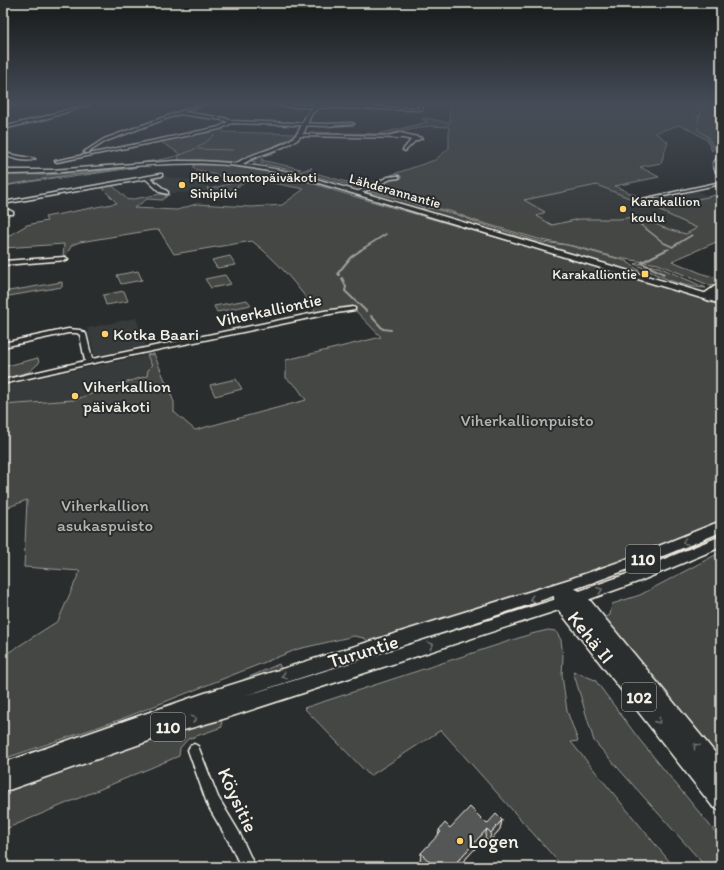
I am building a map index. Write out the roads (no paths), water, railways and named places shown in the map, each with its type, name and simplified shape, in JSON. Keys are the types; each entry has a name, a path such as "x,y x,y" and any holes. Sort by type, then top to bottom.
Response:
{"highway":[{"name":"Kehä II","path":"568,597 721,776"},
{"name":"Kehä II","path":"568,597 721,800"}],"main road":[{"name":"Lähderannantie","path":"3,171 52,173 187,162 239,164 289,174 716,297"},
{"name":"Turuntie","path":"3,782 166,727 231,708 568,597 638,561 721,526"},
{"name":"Turuntie","path":"3,772 220,696 635,577 721,541"}],"street":[{"path":"61,157 86,152 98,145"},
{"path":"57,161 138,145"},
{"path":"239,164 286,145"},
{"path":"405,150 410,145"},
{"path":"3,154 34,159"},
{"path":"721,155 714,164 721,173"},
{"path":"3,204 160,175"},
{"path":"146,177 166,193"},
{"path":"357,193 390,178 397,177"},
{"path":"636,201 721,183"},
{"path":"3,208 11,213"},
{"path":"3,263 65,259"},
{"path":"716,297 721,286"},
{"name":"Viherkalliontie","path":"3,382 89,362 324,313 353,309"},
{"path":"3,345 68,331 78,331 83,334 89,362"},
{"name":"Köysitie","path":"194,750 213,801 234,837 248,867"}],"waterway":[{"path":"138,163 169,158 188,152 202,145"},
{"path":"198,149 233,150"},
{"path":"130,168 138,167"},
{"path":"3,186 57,177 130,168"},
{"path":"122,169 130,168"},
{"path":"636,221 664,243 672,247"},
{"path":"359,251 386,234"},
{"path":"672,247 692,235"},
{"path":"664,251 669,249"},
{"path":"339,275 338,273 351,257 361,250"},
{"path":"642,262 664,251"},
{"path":"642,263 664,274"},
{"path":"342,278 346,287 345,291 366,311"},
{"path":"371,316 383,329 391,330"}],"place":[{"name":"Pilke luontopäiväkoti Sinipilvi","path":"182,185"},
{"name":"Karakallion koulu","path":"623,209"},
{"name":"Karakalliontie","path":"645,274"},
{"name":"Kotka Baari","path":"105,334"},
{"name":"Viherkallion päiväkoti","path":"75,396"},
{"name":"Logen","path":"460,841"}],"park label":[{"name":"Viherkallionpuisto","path":"527,420"},
{"name":"Viherkallion asukaspuisto","path":"105,515"}]}
